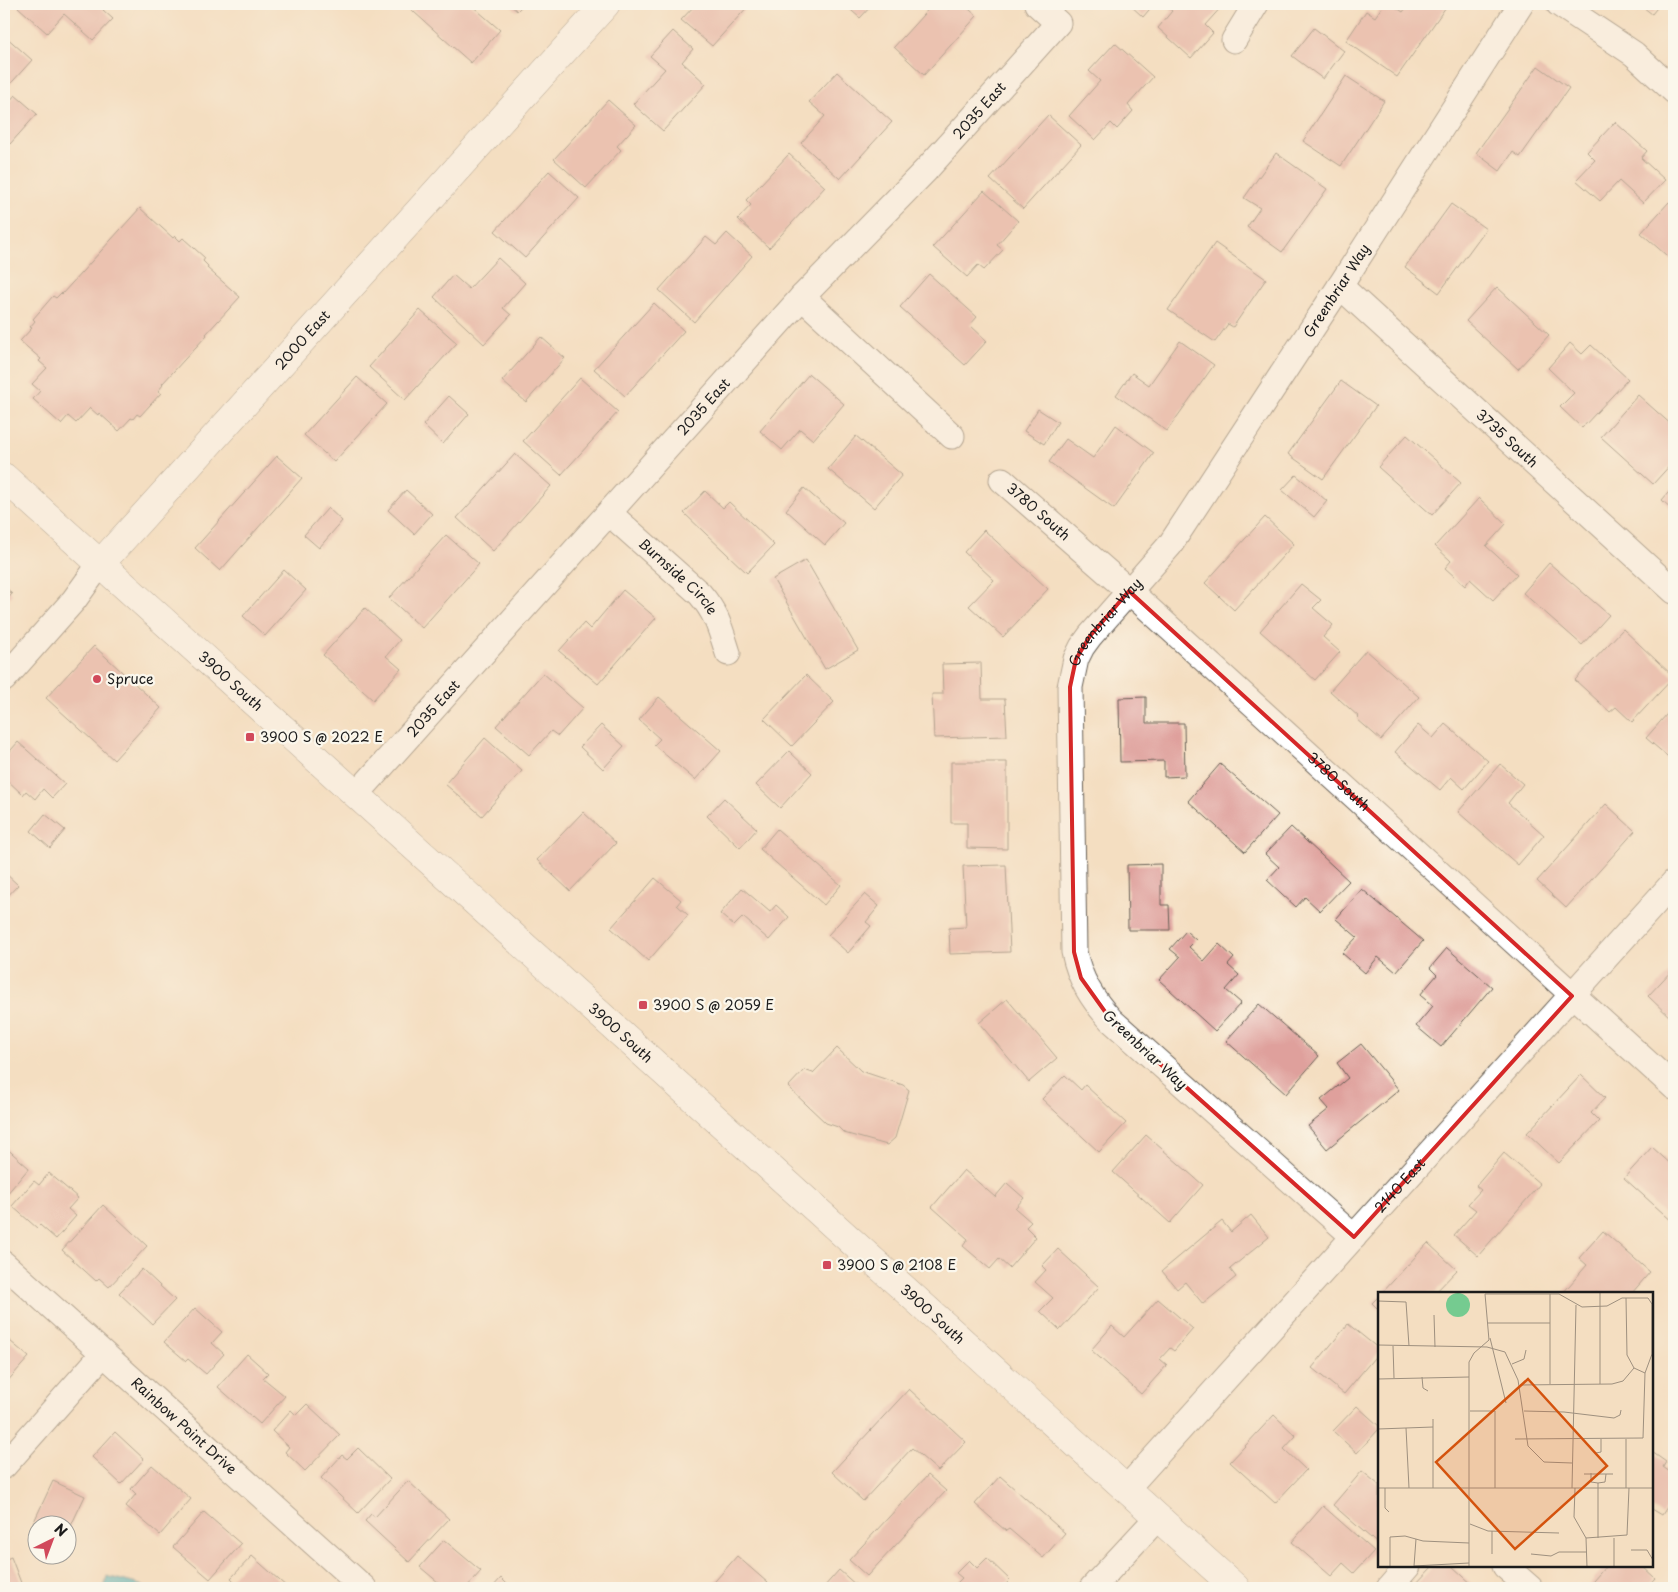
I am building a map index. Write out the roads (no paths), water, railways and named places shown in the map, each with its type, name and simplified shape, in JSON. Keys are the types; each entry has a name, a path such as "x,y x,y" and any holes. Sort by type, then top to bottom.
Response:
{"main road":[{"name":"2000 East","path":"100,564 606,4"},
{"name":"3900 South","path":"4,477 1236,1588"}],"street":[{"name":"2035 East","path":"356,795 802,297 926,170 1058,23 1037,4"},
{"path":"1234,40 1256,4"},
{"name":"Greenbriar Way","path":"1354,1238 1111,1020 1089,993 1081,978 1074,952 1070,687 1076,659 1082,647 1170,545 1340,286 1521,4"},
{"path":"1559,4 1634,54 1674,90"},
{"name":"3735 South","path":"1340,286 1674,591"},
{"path":"802,297 952,436"},
{"name":"3780 South","path":"1002,480 1129,591 1674,1087"},
{"name":"Burnside Circle","path":"609,513 700,594 718,620 728,653"},
{"name":"2000 East","path":"4,678 74,600 100,564"},
{"name":"2140 East","path":"1126,1489 1674,882"},
{"name":"Rainbow Point Drive","path":"4,1264 364,1588"},
{"path":"4,1466 103,1354"},
{"path":"1092,1588 1157,1518"},
{"path":"1389,1588 1407,1567"},
{"path":"1506,1567 1530,1588"}],"water":[{"path":"107,1576 152,1588 103,1588"}],"place":[{"name":"Spruce","path":"97,679"},
{"name":"3900 S @ 2022 E","path":"250,737"},
{"name":"3900 S @ 2059 E","path":"643,1005"},
{"name":"3900 S @ 2108 E","path":"827,1265"}]}
